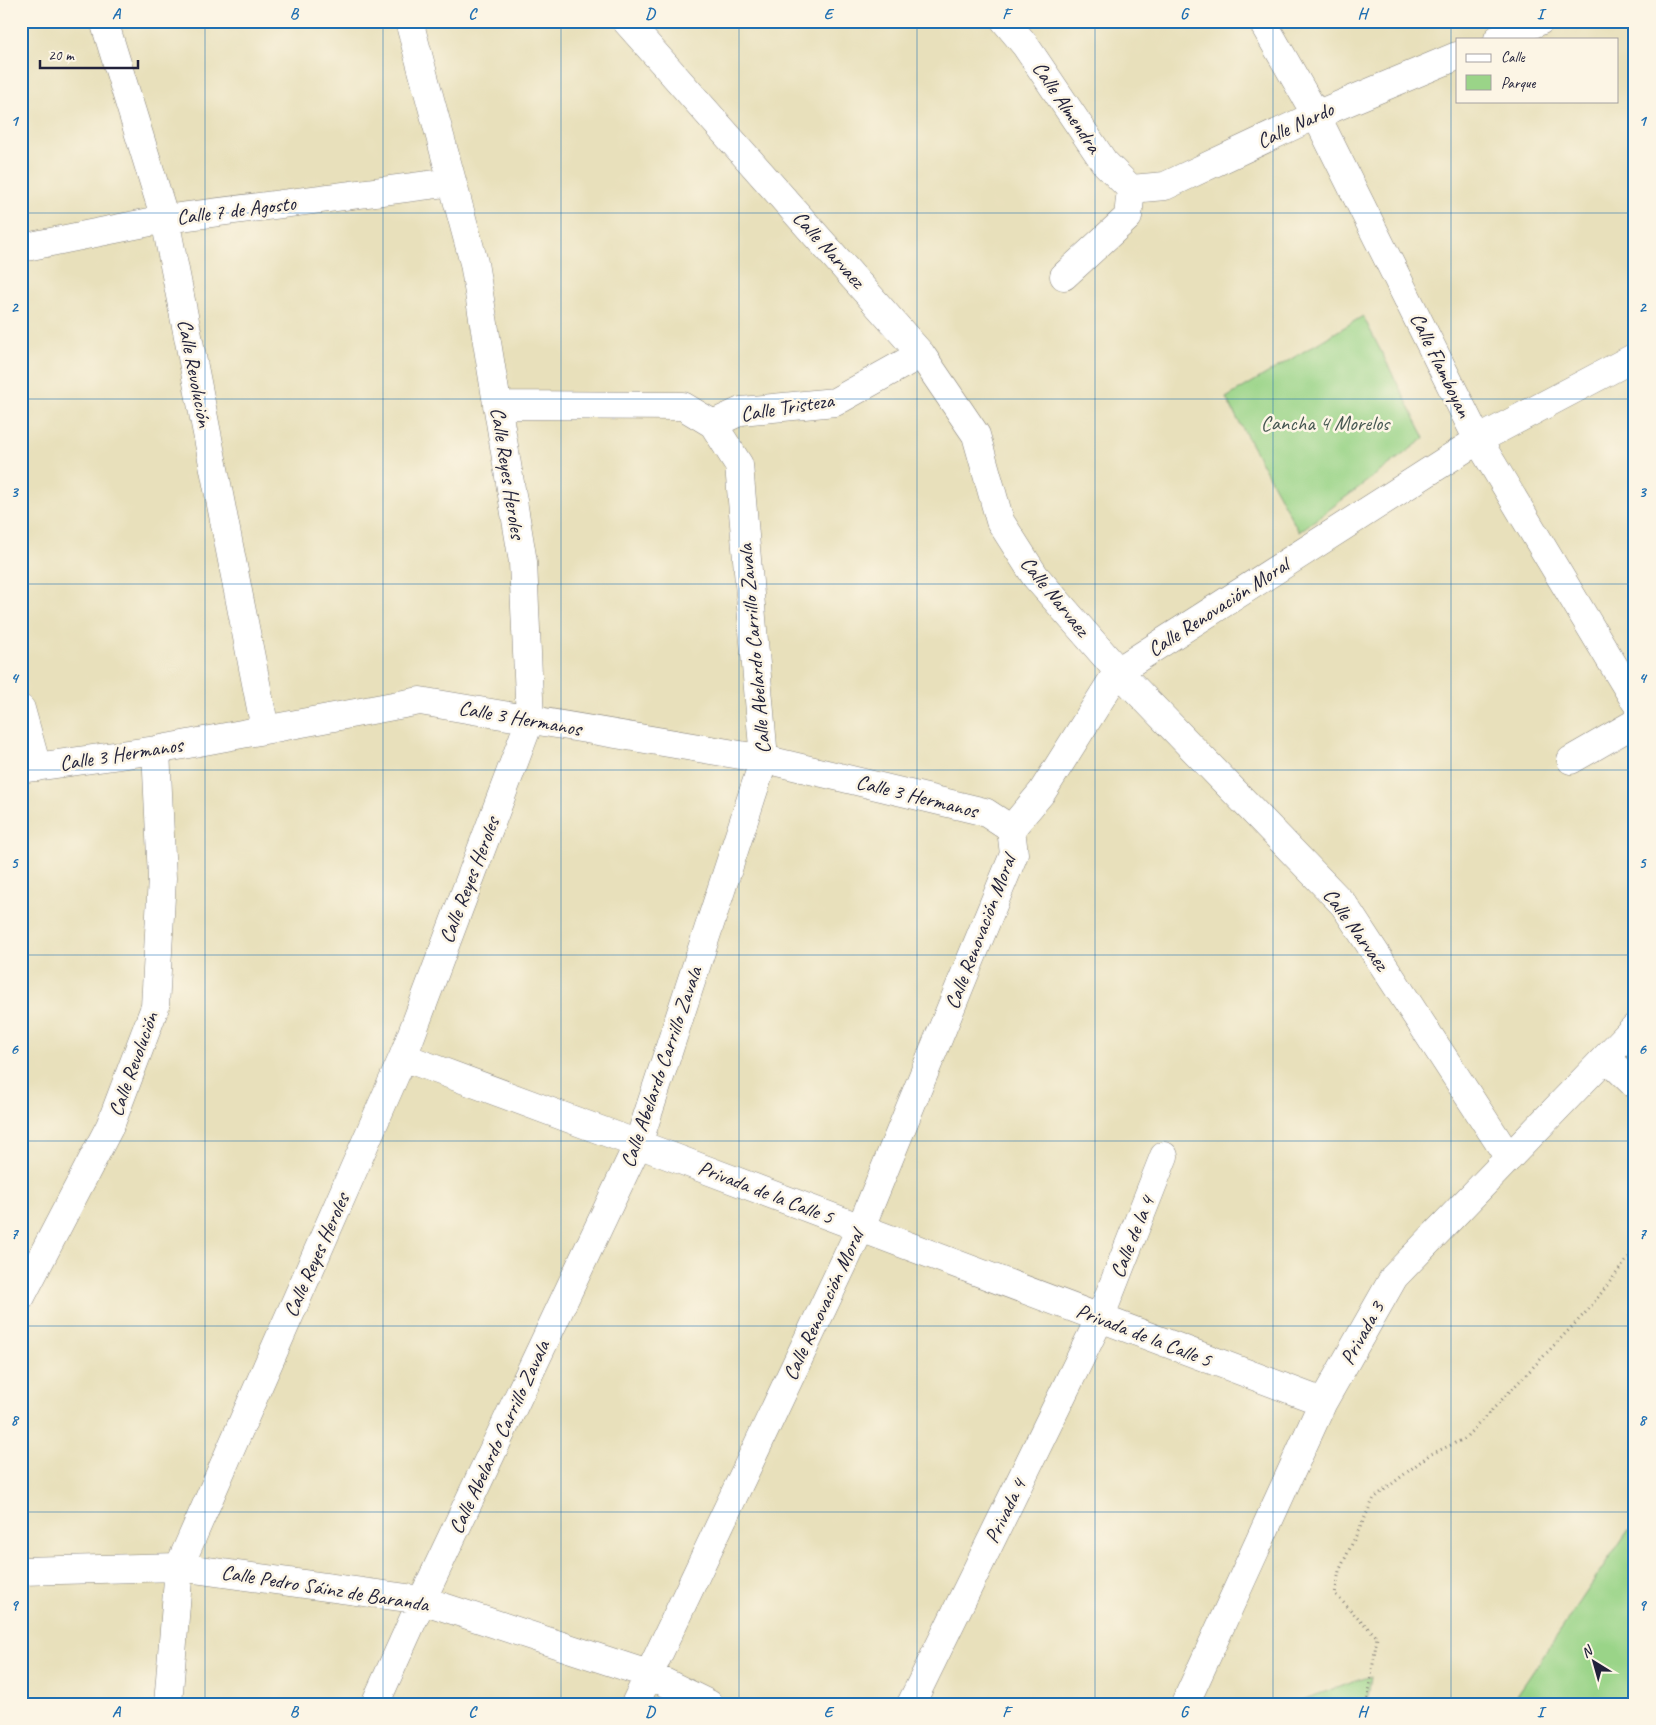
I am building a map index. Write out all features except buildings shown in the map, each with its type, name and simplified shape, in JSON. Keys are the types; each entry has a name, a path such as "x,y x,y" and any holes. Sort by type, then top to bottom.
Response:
{"street":[{"name":"Calle Revolución","path":"104,21 165,218 265,729"},
{"name":"Calle Reyes Heroles","path":"168,1704 179,1567 403,1057 530,720 523,562 474,263 409,21"},
{"name":"Calle Narvaez","path":"626,21 921,354 976,435 1000,521 1034,576 1118,671 1344,905 1509,1158"},
{"name":"Calle Almendra","path":"1005,21 1025,45 1104,162 1132,189"},
{"name":"Calle Flamboyan","path":"1262,21 1316,115 1478,440 1635,701"},
{"path":"1500,38 1540,21"},
{"name":"Calle Nardo","path":"1132,189 1165,186 1316,115 1456,56"},
{"name":"Calle 7 de Agosto","path":"21,248 165,218 452,182"},
{"path":"1064,276 1128,217 1132,189"},
{"name":"Calle Tristeza","path":"497,405 683,406 713,424 741,412 835,402 921,354"},
{"name":"Calle Renovación Moral","path":"635,1704 861,1227 1014,854 1011,829 1042,792 1118,671 1478,440 1635,357"},
{"name":"Calle Abelardo Carrillo Zavala","path":"375,1704 422,1600 638,1144 764,760 739,465 713,424"},
{"name":"Calle 3 Hermanos","path":"29,768 156,750 420,701 764,760 985,812 1011,829"},
{"path":"21,709 29,768"},
{"path":"1571,760 1635,723"},
{"name":"Calle Revolución","path":"21,1297 110,1126 155,1007 162,878 156,750"},
{"name":"Privada 3","path":"1185,1704 1324,1402 1394,1277 1635,1027"},
{"name":"Privada de la Calle 5","path":"403,1057 1324,1402"},
{"path":"1606,1057 1635,1085"},
{"name":"Calle de la 4","path":"1100,1318 1164,1156"},
{"name":"Privada 4","path":"911,1704 1100,1318"},
{"name":"Calle Pedro Sáinz de Baranda","path":"21,1571 179,1567 422,1600 648,1674 709,1704"}],"path":[{"path":"1367,1704 1377,1637 1335,1594 1339,1571 1374,1498 1429,1455 1464,1439 1589,1309 1635,1249"}],"green space":[{"name":"Cancha 4 Morelos","path":"1363,316 1425,438 1299,532 1226,398"},
{"path":"1635,1529 1635,1704 1511,1704 1627,1532"},
{"path":"1371,1676 1367,1704 1290,1704"}]}
